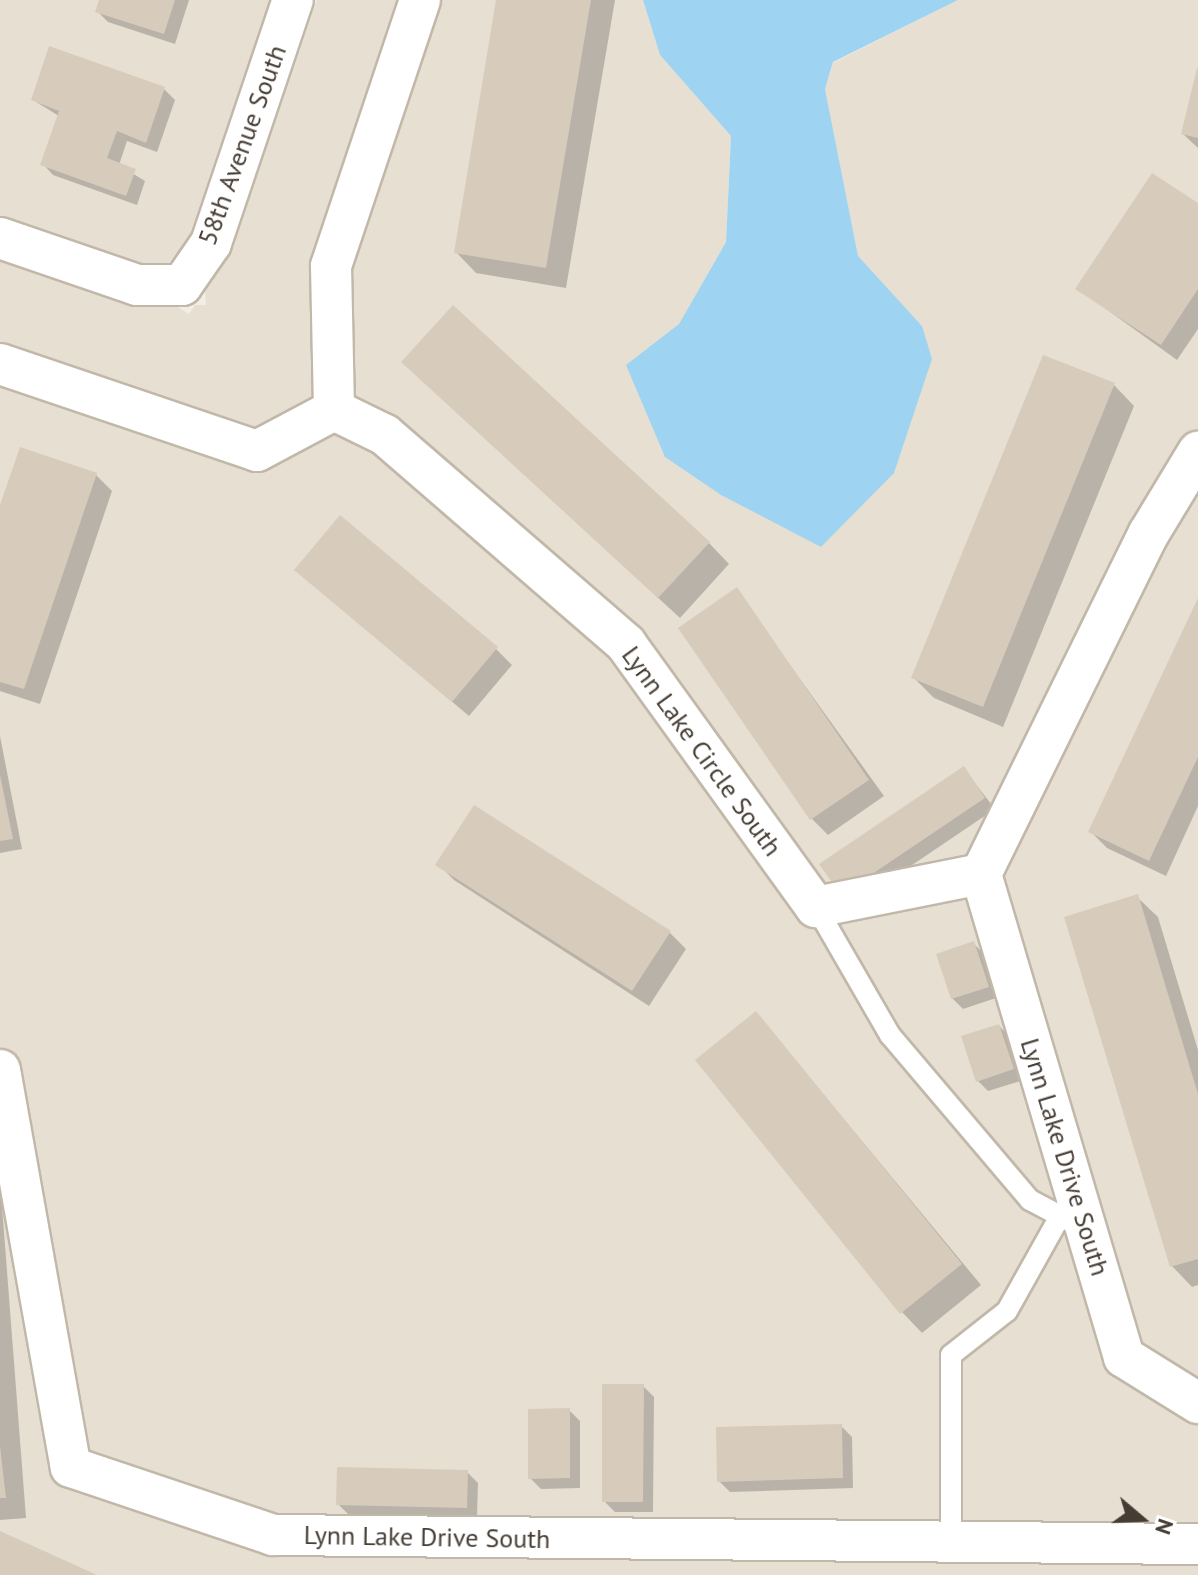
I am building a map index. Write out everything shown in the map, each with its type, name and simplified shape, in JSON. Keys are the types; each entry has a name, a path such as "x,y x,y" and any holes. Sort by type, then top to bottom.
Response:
{"street":[{"name":"58th Avenue South","path":"0,238 137,285 182,285 211,243 293,0"},
{"path":"0,364 257,451 334,410 331,266 420,0"},
{"name":"Lynn Lake Circle South","path":"334,410 385,435 626,644 816,907"},
{"path":"816,907 981,874 1149,533 1198,452"},
{"name":"Lynn Lake Drive South","path":"981,874 1074,1223 1124,1357 1198,1403"},
{"name":"Lynn Lake Drive South","path":"0,1070 71,1467 273,1535 1198,1544"}],"lane":[{"path":"816,907 890,1035 1030,1200 1074,1223 1007,1311 951,1355 951,1542"}],"shaded area":[{"path":"0,0 269,0 190,234 168,264 140,264 0,216"},
{"path":"317,0 643,0 660,55 731,136 726,242 679,324 626,366 922,326 858,257 825,89 833,63 958,0 1198,0 1198,1575 0,1575 0,260 131,304 176,306 189,314 195,305 206,305 205,292 232,251"}],"water":[{"path":"643,0 958,0 833,62 825,89 858,256 922,326 932,359 894,473 821,547 721,495 665,457 626,365 679,324 726,242 731,136 660,55"}],"building":[{"path":"99,0 175,0 164,34 95,12"},
{"path":"496,0 591,0 546,268 454,253"},
{"path":"49,46 165,87 146,143 117,131 107,158 136,169 126,196 40,165 59,111 31,100"},
{"path":"1198,68 1198,138 1181,134"},
{"path":"1152,173 1198,203 1198,289 1161,345 1075,289"},
{"path":"453,305 710,542 658,598 401,362"},
{"path":"1043,355 1115,383 983,707 911,678"},
{"path":"20,447 97,473 24,689 0,682 0,505"},
{"path":"340,515 498,647 452,702 294,570"},
{"path":"737,587 869,780 810,820 678,628"},
{"path":"1198,598 1198,757 1149,861 1088,832"},
{"path":"964,766 985,798 841,895 819,864"},
{"path":"0,775 13,839 0,841"},
{"path":"474,805 671,931 632,991 435,865"},
{"path":"1138,894 1198,1094 1198,1259 1170,1267 1064,917"},
{"path":"974,941 989,987 951,999 936,954"},
{"path":"756,1011 962,1264 900,1314 695,1060"},
{"path":"999,1024 1014,1069 976,1082 961,1036"},
{"path":"602,1384 644,1384 643,1502 602,1502"},
{"path":"570,1408 570,1478 528,1479 528,1409"},
{"path":"842,1424 843,1478 717,1482 716,1427"},
{"path":"0,1446 6,1498 0,1498"},
{"path":"337,1467 468,1470 467,1508 336,1505"},
{"path":"0,1531 97,1575 0,1575"}]}
